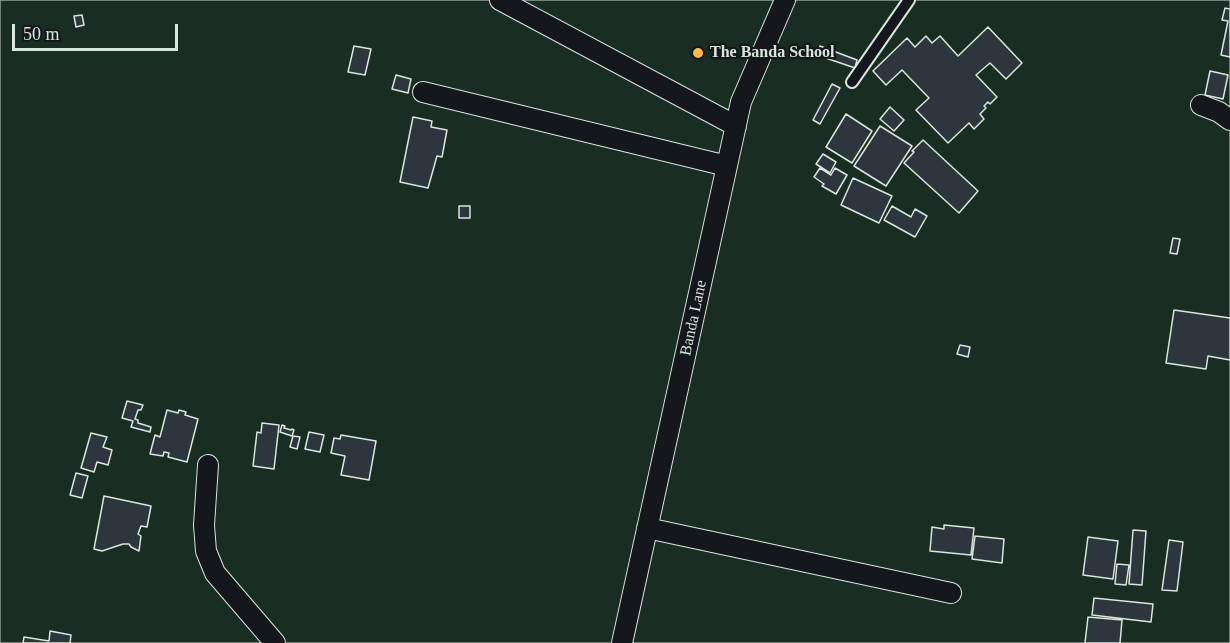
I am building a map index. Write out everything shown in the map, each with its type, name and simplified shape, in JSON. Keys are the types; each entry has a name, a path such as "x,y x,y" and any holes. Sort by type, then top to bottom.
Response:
{"street":[{"path":"500,0 736,126"},
{"name":"Banda Lane","path":"622,643 741,102 785,0"},
{"path":"423,92 727,166"},
{"path":"1202,105 1219,112 1230,120"},
{"path":"208,465 204,525 206,551 214,573 275,643"},
{"path":"647,528 951,593"}],"lane":[{"path":"852,82 909,0"}],"green space":[{"path":"0,0 1230,0 1230,643 0,643"}],"building":[{"path":"1225,8 1230,9 1230,57 1221,55 1228,21 1222,20"},
{"path":"82,15 84,25 76,27 74,16"},
{"path":"988,27 1022,63 1006,79 990,63 976,75 997,97 984,106 986,108 980,114 984,119 974,129 969,123 948,143 916,110 929,98 902,70 886,85 873,71 907,38 915,47 926,36 932,43 940,36 958,56"},
{"path":"354,46 371,49 365,75 348,72"},
{"path":"820,46 857,60 855,68 817,55"},
{"path":"1210,71 1228,75 1223,99 1205,95"},
{"path":"396,75 411,79 408,93 392,89"},
{"path":"832,84 840,88 820,124 813,120"},
{"path":"890,107 904,120 894,131 880,119"},
{"path":"846,114 872,131 852,163 826,147"},
{"path":"413,117 432,121 431,127 447,130 442,157 437,156 428,188 400,182"},
{"path":"880,126 912,146 886,186 854,166"},
{"path":"923,140 978,191 959,213 904,163"},
{"path":"823,154 836,162 830,173 816,164"},
{"path":"820,168 831,175 835,168 847,175 836,194 822,186 824,184 814,177"},
{"path":"853,178 892,196 879,223 841,205"},
{"path":"459,206 470,206 470,218 459,218"},
{"path":"892,206 911,217 915,209 927,216 915,237 884,220"},
{"path":"1173,238 1180,239 1177,254 1170,253"},
{"path":"1174,310 1230,318 1230,360 1208,356 1206,369 1166,363"},
{"path":"960,345 970,347 968,357 957,354"},
{"path":"127,401 143,405 141,410 138,410 135,419 138,423 151,427 150,432 131,427 133,421 122,418"},
{"path":"167,410 178,413 179,410 186,412 185,415 198,419 187,462 168,457 169,453 164,452 163,456 150,454 155,435 160,437"},
{"path":"262,423 279,425 274,469 253,466 257,432 261,433"},
{"path":"282,425 285,426 284,428 294,430 292,436 280,432"},
{"path":"309,432 324,435 320,452 305,449"},
{"path":"91,433 107,437 103,447 112,450 108,465 97,462 94,472 81,468"},
{"path":"341,435 376,441 369,480 341,475 345,456 331,453 334,438 340,439"},
{"path":"293,436 300,437 297,449 290,447"},
{"path":"76,473 88,476 82,498 70,495"},
{"path":"104,496 151,506 147,527 141,526 138,534 141,536 139,551 129,544 102,551 94,549"},
{"path":"944,525 974,528 971,555 930,551 932,527 944,529"},
{"path":"1133,530 1146,531 1142,585 1129,584"},
{"path":"975,536 1004,539 1002,563 972,559"},
{"path":"1088,537 1118,541 1113,579 1083,575"},
{"path":"1169,540 1183,542 1177,591 1162,590"},
{"path":"1117,564 1129,565 1126,585 1115,584"},
{"path":"1094,598 1153,604 1151,622 1092,615"},
{"path":"1088,617 1122,620 1120,643 1085,643"},
{"path":"50,631 71,635 70,643 23,643 24,637 49,641"}],"place":[{"name":"The Banda School","path":"698,53"}]}
